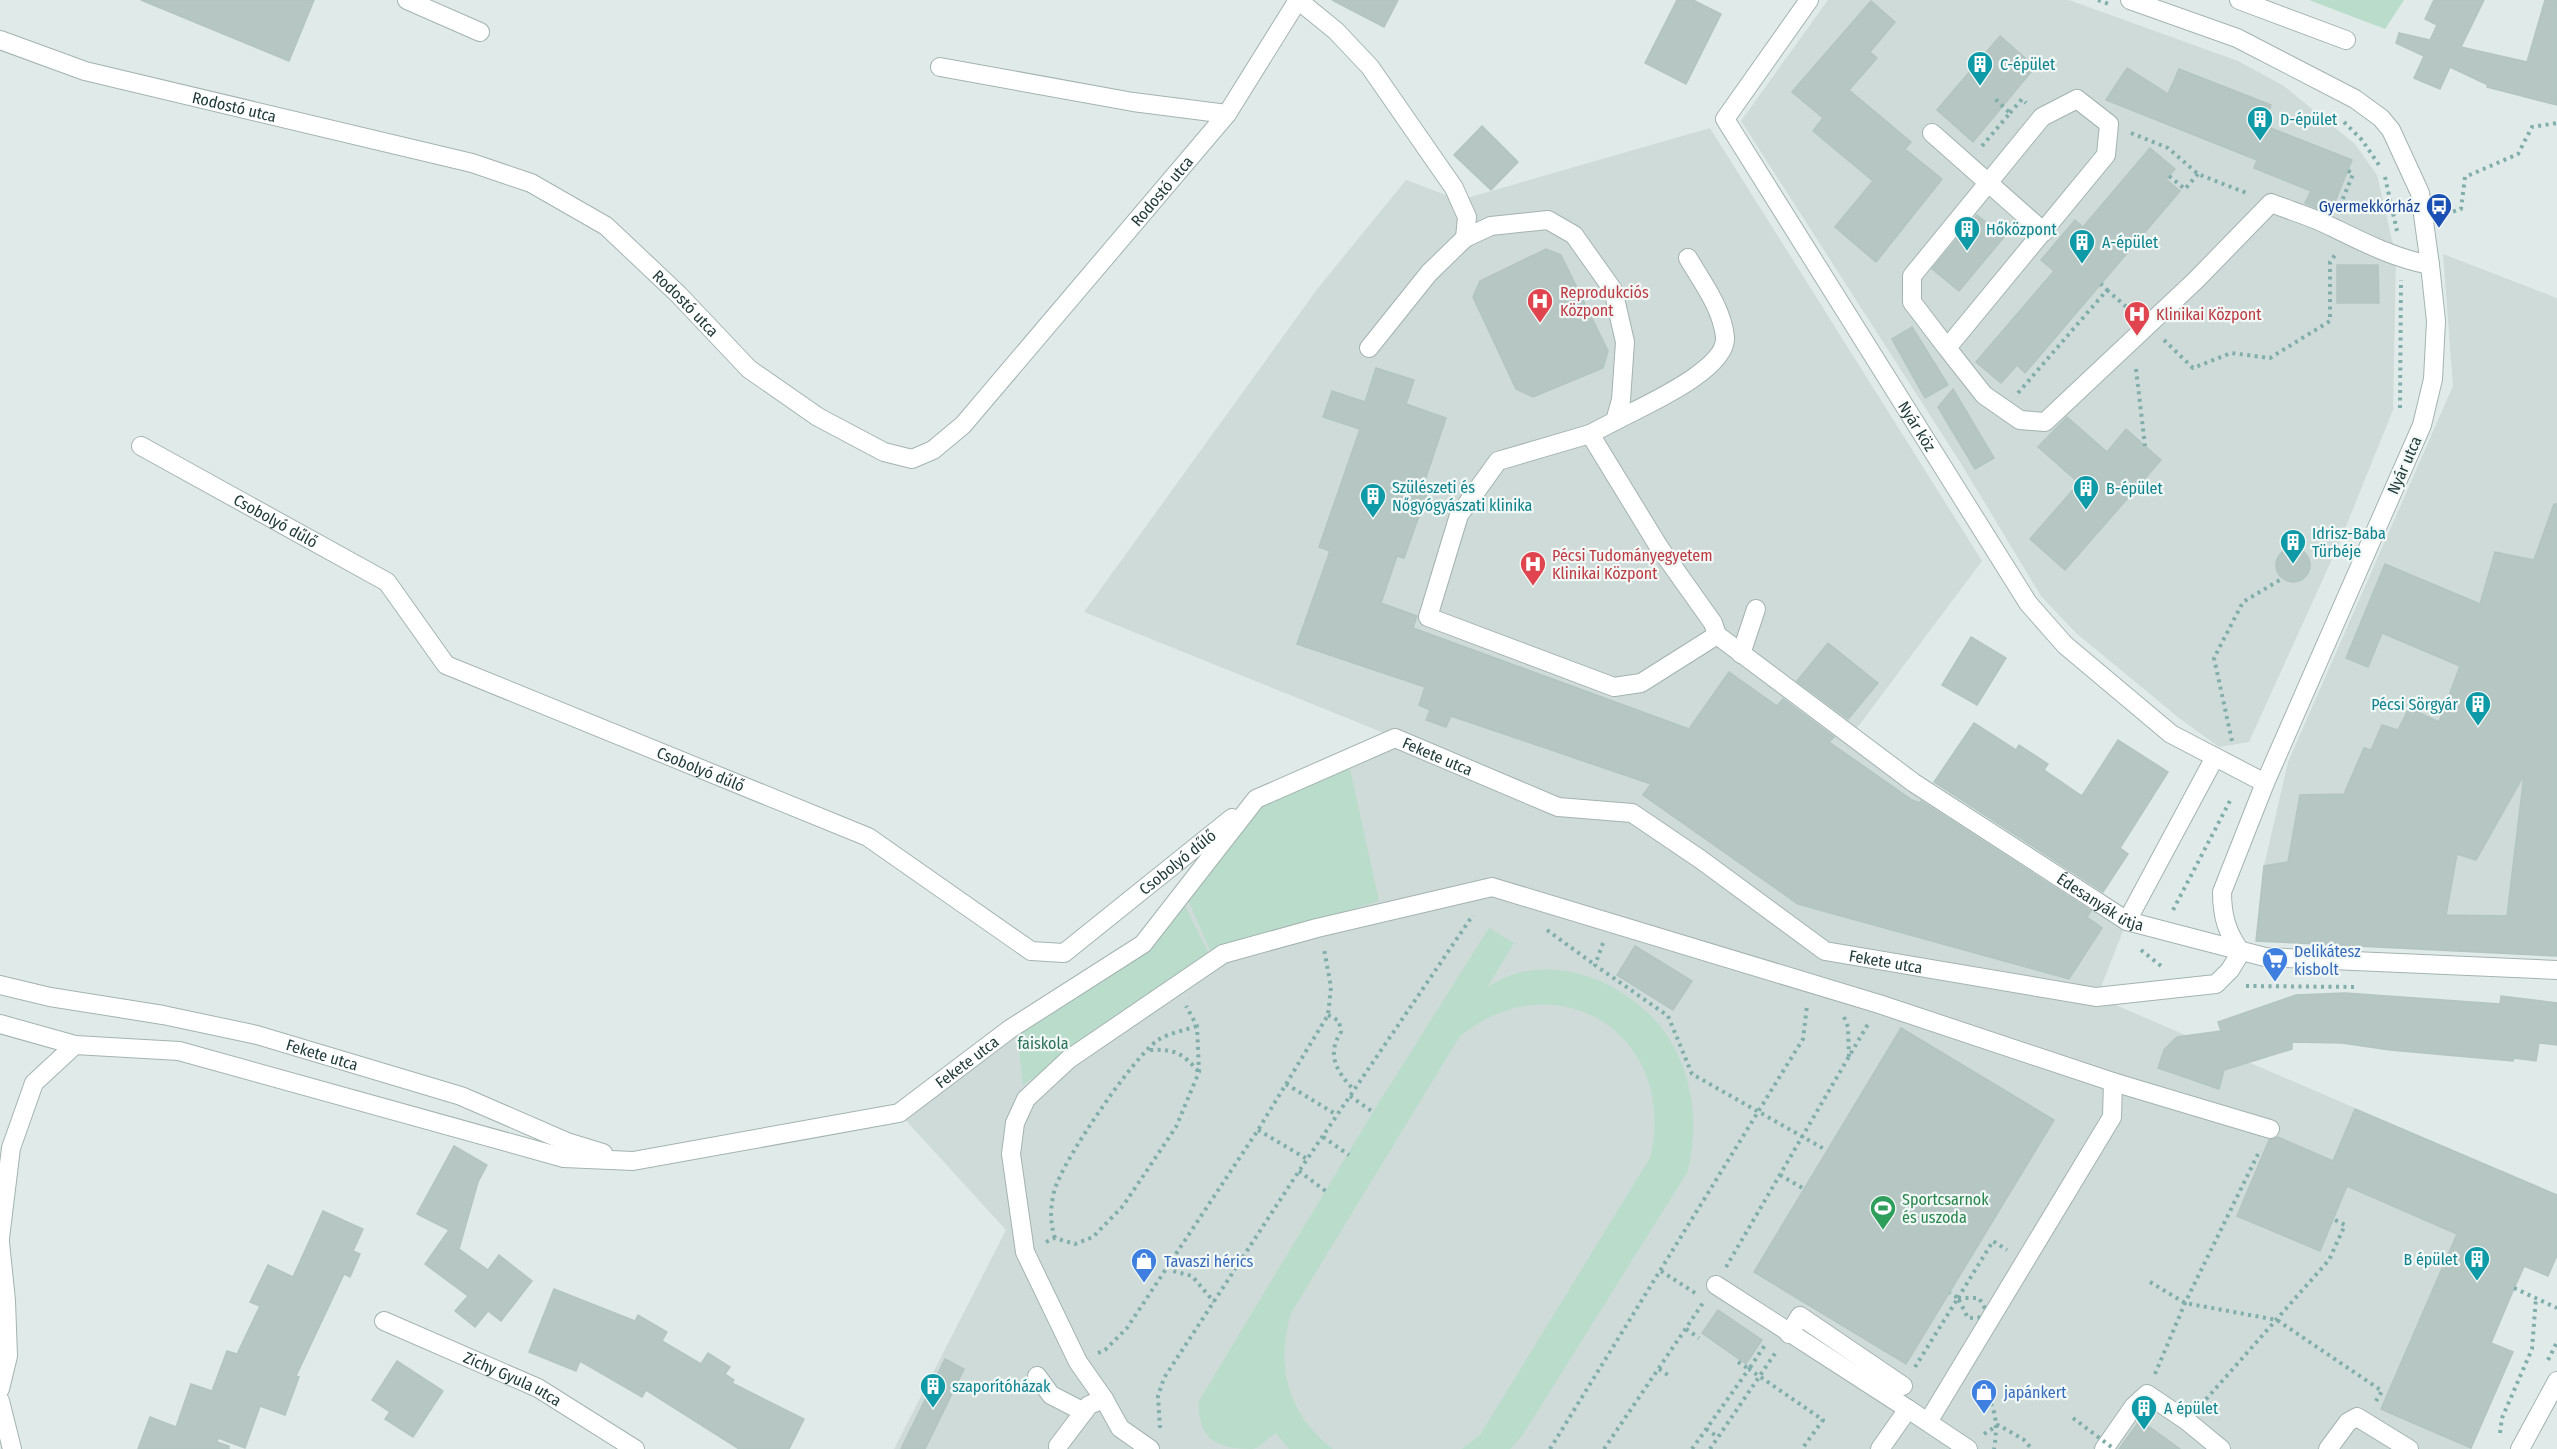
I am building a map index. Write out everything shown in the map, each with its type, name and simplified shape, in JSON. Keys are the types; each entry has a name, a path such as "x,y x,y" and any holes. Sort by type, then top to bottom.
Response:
{"street":[{"path":"407,0 480,32"},
{"path":"1298,0 1335,31 1370,67 1461,203 1467,217 1465,238"},
{"name":"Rodostó utca","path":"0,40 85,71 472,163 531,183 606,226 678,294 749,369 818,417 884,452 912,459 933,450 963,425 1227,114 1298,0"},
{"name":"Nyár köz","path":"1809,0 1725,119 2028,603 2065,645 2171,734 2265,783"},
{"path":"2239,0 2346,40"},
{"name":"Nyár utca","path":"2125,4 2237,38 2355,99 2381,118 2391,130 2412,171 2425,222 2436,321 2433,379 2422,425 2265,783 2222,892 2222,908 2229,936 2241,952"},
{"path":"940,67 1133,102 1227,114"},
{"path":"1947,348 2106,155 2109,123 2077,99 2042,117 1912,276 1912,302 1947,348 1984,395 2020,420 2045,422 2196,280 2271,203 2332,227 2348,237 2401,259 2430,265"},
{"path":"1932,133 2044,232"},
{"path":"1369,348 1429,273 1465,238 1491,226 1548,220 1574,235 1613,290 1625,342 1621,400 1615,421"},
{"path":"1590,434 1659,547 1713,623 1717,635 1641,683 1614,687 1428,617 1459,515 1498,461 1590,434 1702,374 1718,358 1726,339 1719,311 1688,258"},
{"name":"Csobolyó dűlő","path":"141,446 387,582 446,665 868,837 1031,951 1064,953 1256,799"},
{"path":"1741,654 1756,609"},
{"name":"Édesanyák útja","path":"1717,635 1914,783 2127,921 2265,957 2557,970"},
{"name":"Fekete utca","path":"0,1024 75,1045 179,1051 564,1158 633,1161 899,1113 1010,1029 1143,944 1256,799 1395,738 1558,807 1632,813 1700,859 1825,951 2096,997 2216,984 2230,970 2241,952"},
{"path":"2127,921 2215,757"},
{"path":"1150,1449 1120,1428 1104,1399 1078,1362 1025,1252 1011,1154 1015,1123 1026,1099 1069,1059 1223,954 1317,928 1492,887 1880,1004 2113,1082 2270,1129"},
{"name":"Fekete utca","path":"0,985 50,997 164,1015 257,1035 461,1096 567,1142 633,1161"},
{"path":"0,1389 8,1356 0,1240 11,1148 34,1083 75,1045"},
{"path":"1928,1422 2112,1117 2113,1082"},
{"path":"1716,1285 1928,1422 1974,1443"},
{"path":"1783,1330 1800,1316 1903,1386"},
{"name":"Zichy Gyula utca","path":"384,1321 538,1388 635,1449"},
{"path":"1037,1376 1051,1395 1084,1412"},
{"path":"2520,1449 2557,1381"},
{"path":"2104,1449 2134,1406 2147,1394 2187,1421 2221,1449"},
{"path":"1058,1446 1089,1406 1104,1399"},
{"path":"0,1401 12,1449"},
{"path":"1880,1449 1908,1409"},
{"path":"2328,1449 2349,1422 2357,1417 2409,1449"}],"path":[{"path":"2098,0 2125,4"},
{"path":"1966,164 2010,113 1994,98"},
{"path":"2340,119 2362,140 2384,171 2394,214 2401,259 2400,408 2396,419"},
{"path":"2109,123 2168,148 2198,174 2271,203"},
{"path":"2425,222 2461,209 2465,177 2518,154 2532,127 2557,123"},
{"path":"2332,227 2353,174 2347,170"},
{"path":"2169,176 2185,189 2198,174"},
{"path":"2101,284 2193,368 2232,353 2270,358 2330,321 2330,262 2348,237"},
{"path":"2004,409 2107,290"},
{"path":"2133,338 2145,446"},
{"path":"2233,744 2214,658 2243,602 2283,578"},
{"path":"2170,915 2245,772"},
{"path":"1160,1431 1158,1396 1164,1378 1307,1159 1492,887"},
{"path":"1595,965 1611,923"},
{"path":"1542,926 1668,1016 1692,1074 1826,1150"},
{"path":"1078,1362 1105,1350 1127,1328 1258,1130 1328,1015 1331,987 1328,958 1317,928"},
{"path":"1025,1252 1055,1238 1075,1244 1093,1237 1123,1206 1176,1127 1199,1072 1197,1026 1175,987"},
{"path":"1832,990 1848,1027 1849,1057"},
{"path":"1550,1449 1803,1039 1808,1012 1806,1002"},
{"path":"1802,1137 1880,1004"},
{"path":"1328,1015 1339,1021 1341,1032 1334,1043 1332,1053 1339,1074 1354,1090"},
{"path":"1055,1238 1050,1221 1054,1190 1072,1154 1123,1079 1158,1040 1197,1026"},
{"path":"1149,1050 1173,1049 1199,1072"},
{"path":"1286,1084 1337,1115"},
{"path":"1350,1096 1373,1112"},
{"path":"2147,1394 2185,1303 2270,1129"},
{"path":"1258,1130 1307,1159"},
{"path":"1323,1137 1349,1155"},
{"path":"1299,1171 1327,1192"},
{"path":"1780,1175 1804,1189"},
{"path":"2187,1421 2329,1260 2345,1225 2333,1219"},
{"path":"1903,1386 1993,1241"},
{"path":"1169,1264 1169,1268 1173,1271 1192,1276 1214,1302"},
{"path":"1661,1271 1697,1294"},
{"path":"2150,1282 2185,1303 2277,1320 2364,1378"},
{"path":"2514,1288 2557,1308"},
{"path":"1950,1293 1958,1298 1979,1298"},
{"path":"2499,1439 2502,1418 2532,1349 2536,1298"},
{"path":"1686,1329 1699,1338"},
{"path":"1692,1449 1749,1370 1783,1330"},
{"path":"1710,1449 1760,1377 1783,1330"},
{"path":"1738,1362 1823,1420 1802,1449"},
{"path":"1960,1367 1987,1394 1998,1425 1994,1449"},
{"path":"1659,1369 1671,1377"},
{"path":"2073,1418 2114,1449"},
{"path":"1974,1443 1998,1425"},
{"path":"1998,1425 2032,1449"},
{"path":"1706,1429 1718,1437"}],"shaded area":[{"name":"Klinikai Központ","path":"1828,0 2069,0 2238,61 2284,86 2355,144 2377,175 2396,257 2393,410 2338,546 2249,742 2219,747 2179,718 2076,633 2041,596 1960,462 1741,121"},
{"path":"1710,128 1982,561 1851,736 2127,921 2097,997 2557,1195 2491,1343 2513,1352 2471,1449 894,1449 1006,1230 899,1113 1143,944 1256,799 1394,737 1084,612 1318,288 1406,180 1460,200"},
{"name":"Pécsi Sörgyár","path":"2443,254 2557,298 2557,956 2256,941 2264,866 2288,762 2453,386"}],"green space":[{"path":"2309,0 2404,0 2385,29"},
{"path":"1350,769 1379,901 1211,952 1188,900 1265,804"},
{"name":"faiskola","path":"1184,904 1209,954 1023,1085 1017,1033"},
{"path":"1489,928 1514,943 1487,988 1512,975 1539,970 1566,971 1593,978 1619,991 1642,1007 1661,1028 1676,1051 1691,1095 1693,1140 1688,1171 1522,1436 1510,1449 1462,1449 1480,1435 1650,1158 1655,1115 1647,1077 1629,1045 1603,1022 1572,1008 1536,1005 1498,1014 1460,1036 1291,1313 1284,1352 1289,1388 1305,1421 1333,1449 1289,1449 1276,1433 1253,1449 1219,1444 1211,1439 1201,1424 1199,1401 1373,1112"}],"building":[{"path":"141,0 314,0 289,61"},
{"path":"1332,0 1398,0 1384,27"},
{"path":"1677,0 1693,0 1721,14 1686,84 1645,63"},
{"path":"2434,0 2484,0 2461,47 2527,62 2545,0 2557,0 2557,105 2487,87 2488,85 2450,67 2440,89 2414,78 2424,56 2396,43 2399,33 2430,40 2437,25 2425,19"},
{"path":"1871,1 1895,22 1870,52 1877,58 1849,90 1911,142 1905,149 1942,179 1876,262 1835,227 1873,181 1813,131 1823,118 1792,92"},
{"name":"C-épület","path":"2000,36 2035,67 1973,142 1937,110"},
{"name":"D-épület","path":"2127,68 2168,94 2179,69 2271,105 2263,125 2352,160 2330,214 2305,203 2311,191 2254,168 2257,160 2106,100"},
{"path":"1482,126 1518,162 1491,190 1454,155"},
{"name":"A-épület","path":"2150,148 2175,169 2166,179 2180,191 2025,373 2017,365 2001,383 1976,362 2054,271 2041,260 2075,220 2083,227"},
{"name":"Hőközpont","path":"1977,215 2004,237 1959,291 1932,269"},
{"name":"Reprodukciós Központ","path":"1546,249 1561,255 1608,351 1603,368 1533,397 1516,389 1473,297 1480,281"},
{"path":"2337,265 2378,265 2379,303 2337,303"},
{"path":"1912,327 1948,385 1925,398 1892,339"},
{"path":"1376,368 1414,380 1406,404 1446,418 1422,489 1428,491 1404,558 1397,556 1381,603 1417,616 1413,628 1689,729 1729,672 1777,706 1783,699 1834,737 1829,742 1912,800 1920,803 1921,801 2091,911 2087,917 2102,928 2069,979 1798,904 1643,795 1651,784 1451,716 1446,727 1426,720 1430,710 1419,705 1425,687 1297,644 1330,551 1319,547 1360,429 1323,417 1332,391 1365,402"},
{"path":"1953,389 1994,458 1975,469 1938,407"},
{"name":"B-épület","path":"2067,417 2107,452 2126,429 2161,460 2065,570 2030,539 2079,483 2038,447"},
{"name":"Pécsi Sörgyár","path":"2554,504 2557,504 2557,956 2256,941 2264,866 2288,862 2300,795 2344,794 2364,748 2371,750 2382,725 2398,730 2409,708 2439,722 2460,666 2382,633 2368,667 2346,658 2385,564 2480,604 2495,552 2534,560","holes":["2524,775 2507,916 2446,915 2457,854 2476,860"]},
{"name":"Idrisz-Baba Türbéje","path":"2293,548 2305,553 2310,565 2305,577 2293,582 2281,577 2276,565 2281,553"},
{"path":"1971,637 2006,658 1977,705 1942,685"},
{"path":"1828,643 1878,683 1848,719 1797,681"},
{"path":"1974,723 2016,750 2019,745 2048,764 2044,770 2082,796 2118,740 2168,772 2120,848 2128,854 2103,892 1934,782"},
{"path":"1635,946 1692,981 1673,1010 1617,975"},
{"path":"2345,993 2500,1004 2501,996 2557,1003 2557,1045 2539,1043 2536,1061 2514,1058 2513,1061 2390,1050 2342,1043 2292,1042 2292,1049 2224,1070 2219,1089 2158,1068 2164,1050 2177,1037 2221,1031 2218,1022 2296,995"},
{"name":"Sportcsarnok és uszoda","path":"1901,1028 2054,1120 1906,1364 1754,1272"},
{"name":"B épület","path":"2355,1109 2557,1195 2557,1255 2548,1276 2524,1266 2514,1288 2491,1343 2513,1352 2471,1448 2381,1409 2457,1234 2347,1186 2320,1251 2237,1216 2269,1140 2278,1137 2333,1161"},
{"path":"454,1146 487,1165 478,1182 459,1249 488,1270 499,1255 532,1281 501,1321 488,1311 475,1327 455,1311 468,1296 425,1264 449,1230 417,1214"},
{"path":"323,1211 363,1229 353,1251 360,1254 350,1277 344,1274 296,1376 299,1377 285,1415 260,1406 245,1448 218,1438 217,1442 229,1446 229,1449 138,1449 150,1417 176,1427 191,1384 212,1391 227,1351 237,1354 260,1306 250,1302 268,1265 293,1277"},
{"path":"554,1289 635,1321 638,1315 667,1332 662,1341 701,1364 708,1353 730,1367 725,1374 734,1380 732,1383 804,1419 789,1449 739,1449 646,1390 642,1397 580,1361 576,1371 529,1352"},
{"path":"1718,1310 1762,1340 1746,1364 1702,1333"},
{"name":"szaporítóházak","path":"945,1359 964,1369 925,1449 901,1449"},
{"path":"397,1361 443,1391 413,1437 385,1419 390,1412 372,1400"},
{"name":"A épület","path":"2140,1420 2180,1449 2119,1449"}],"place":[{"name":"C-épület","path":"1980,87"},
{"name":"D-épület","path":"2260,142"},
{"name":"Gyermekkórház","path":"2439,229"},
{"name":"Hőközpont","path":"1967,252"},
{"name":"A-épület","path":"2082,265"},
{"name":"Reprodukciós Központ","path":"1540,324"},
{"name":"Klinikai Központ","path":"2137,337"},
{"name":"B-épület","path":"2086,511"},
{"name":"Szülészeti és Nőgyógyászati klinika","path":"1373,519"},
{"name":"Idrisz-Baba Türbéje","path":"2293,565"},
{"name":"Pécsi Tudományegyetem Klinikai Központ","path":"1533,587"},
{"name":"Pécsi Sörgyár","path":"2478,727"},
{"name":"Delikátesz kisbolt","path":"2275,983"},
{"name":"Sportcsarnok és uszoda","path":"1883,1231"},
{"name":"B épület","path":"2477,1282"},
{"name":"Tavaszi hérics","path":"1144,1284"},
{"name":"szaporítóházak","path":"933,1409"},
{"name":"japánkert","path":"1984,1415"},
{"name":"A épület","path":"2144,1431"}]}
